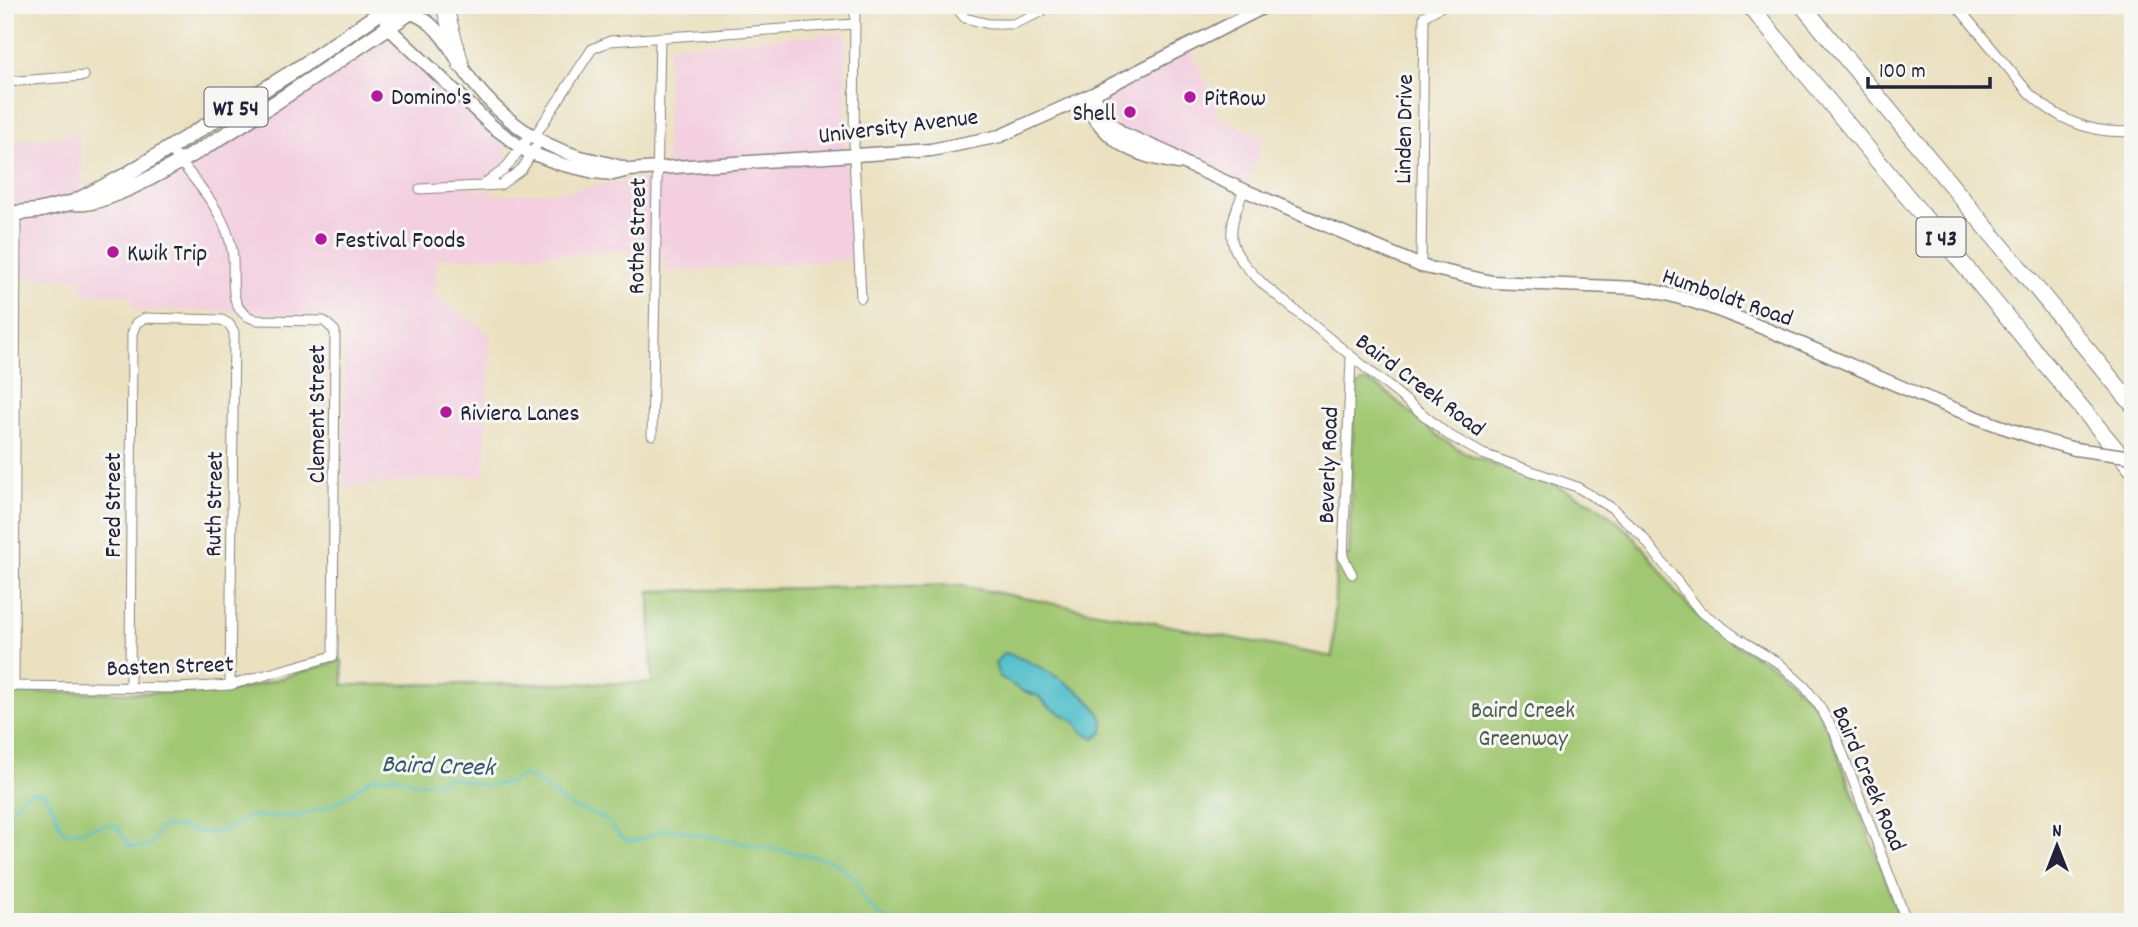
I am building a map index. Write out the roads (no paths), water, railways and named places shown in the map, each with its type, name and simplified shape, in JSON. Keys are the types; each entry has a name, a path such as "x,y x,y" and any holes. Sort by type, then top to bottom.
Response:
{"highway":[{"path":"444,5 461,65"},
{"name":"I 43","path":"1749,5 2133,470"},
{"name":"I 43","path":"1802,5 2133,405"}],"main road":[{"name":"University Avenue","path":"389,26 480,116 521,147 566,166 613,174 629,170 931,150 1000,135 1087,96 1268,5"},
{"path":"389,26 389,6 416,8 438,31 475,86 492,104 535,137 570,154 629,170"},
{"name":"WI 54","path":"74,202 170,148 302,66 389,6"},
{"name":"WI 54","path":"11,214 74,202 90,203 122,192 272,105 416,8"},
{"name":"Humboldt Road","path":"1087,96 1116,129 1170,154 1185,164 1421,266 1492,282 1659,291 1741,318 1989,423 2076,449 2133,457"}],"street":[{"path":"855,5 854,156 861,298"},
{"path":"954,5 965,18 989,24 1013,24 1041,12 1049,5"},
{"name":"Linden Drive","path":"1421,266 1424,16 1444,5"},
{"path":"1956,5 2042,105 2067,121 2084,127 2114,132 2133,131"},
{"path":"481,186 502,172 521,147 535,137 592,49 623,39 855,24"},
{"name":"Rothe Street","path":"652,435 660,37"},
{"path":"5,82 84,76"},
{"path":"419,189 495,186 505,183 522,169 533,154 535,137"},
{"name":"Clement Street","path":"170,148 226,226 233,252 234,300 241,312 257,320 322,321 331,325 336,334 333,656"},
{"name":"Baird Creek Road","path":"1244,190 1231,223 1232,241 1240,259 1264,285 1447,434 1503,463 1560,480 1612,508 1642,536 1700,611 1736,638 1780,664 1805,687 1823,710 1835,733 1907,922"},
{"path":"10,686 11,214"},
{"name":"Fred Street","path":"130,687 132,334 136,323 145,318 222,320 229,324"},
{"name":"Ruth Street","path":"229,324 234,334 230,685"},
{"name":"Beverly Road","path":"1351,356 1343,557 1352,574"},
{"name":"Basten Street","path":"10,686 230,685 333,656"}],"water":[{"path":"1003,653 1044,669 1089,700 1103,722 1103,732 1095,738 1082,732 1074,721 1048,706 1038,696 1022,691 999,676 995,664"}],"waterway":[{"name":"Baird Creek","path":"5,818 17,802 31,791 43,793 54,809 62,830 76,832 117,826 130,847 149,846 162,826 203,833 220,832 250,816 295,817 329,806 371,778 395,776 417,783 435,783 448,777 483,785 510,783 522,775 572,807 603,818 620,836 628,840 637,840 669,829 831,860 855,878 864,900 887,922"}],"place":[{"name":"Domino's","path":"377,96"},
{"name":"PitRow","path":"1190,97"},
{"name":"Shell","path":"1130,112"},
{"name":"Festival Foods","path":"321,239"},
{"name":"Kwik Trip","path":"113,252"},
{"name":"Riviera Lanes","path":"446,412"}],"park label":[{"name":"Baird Creek Greenway","path":"1523,723"}]}
